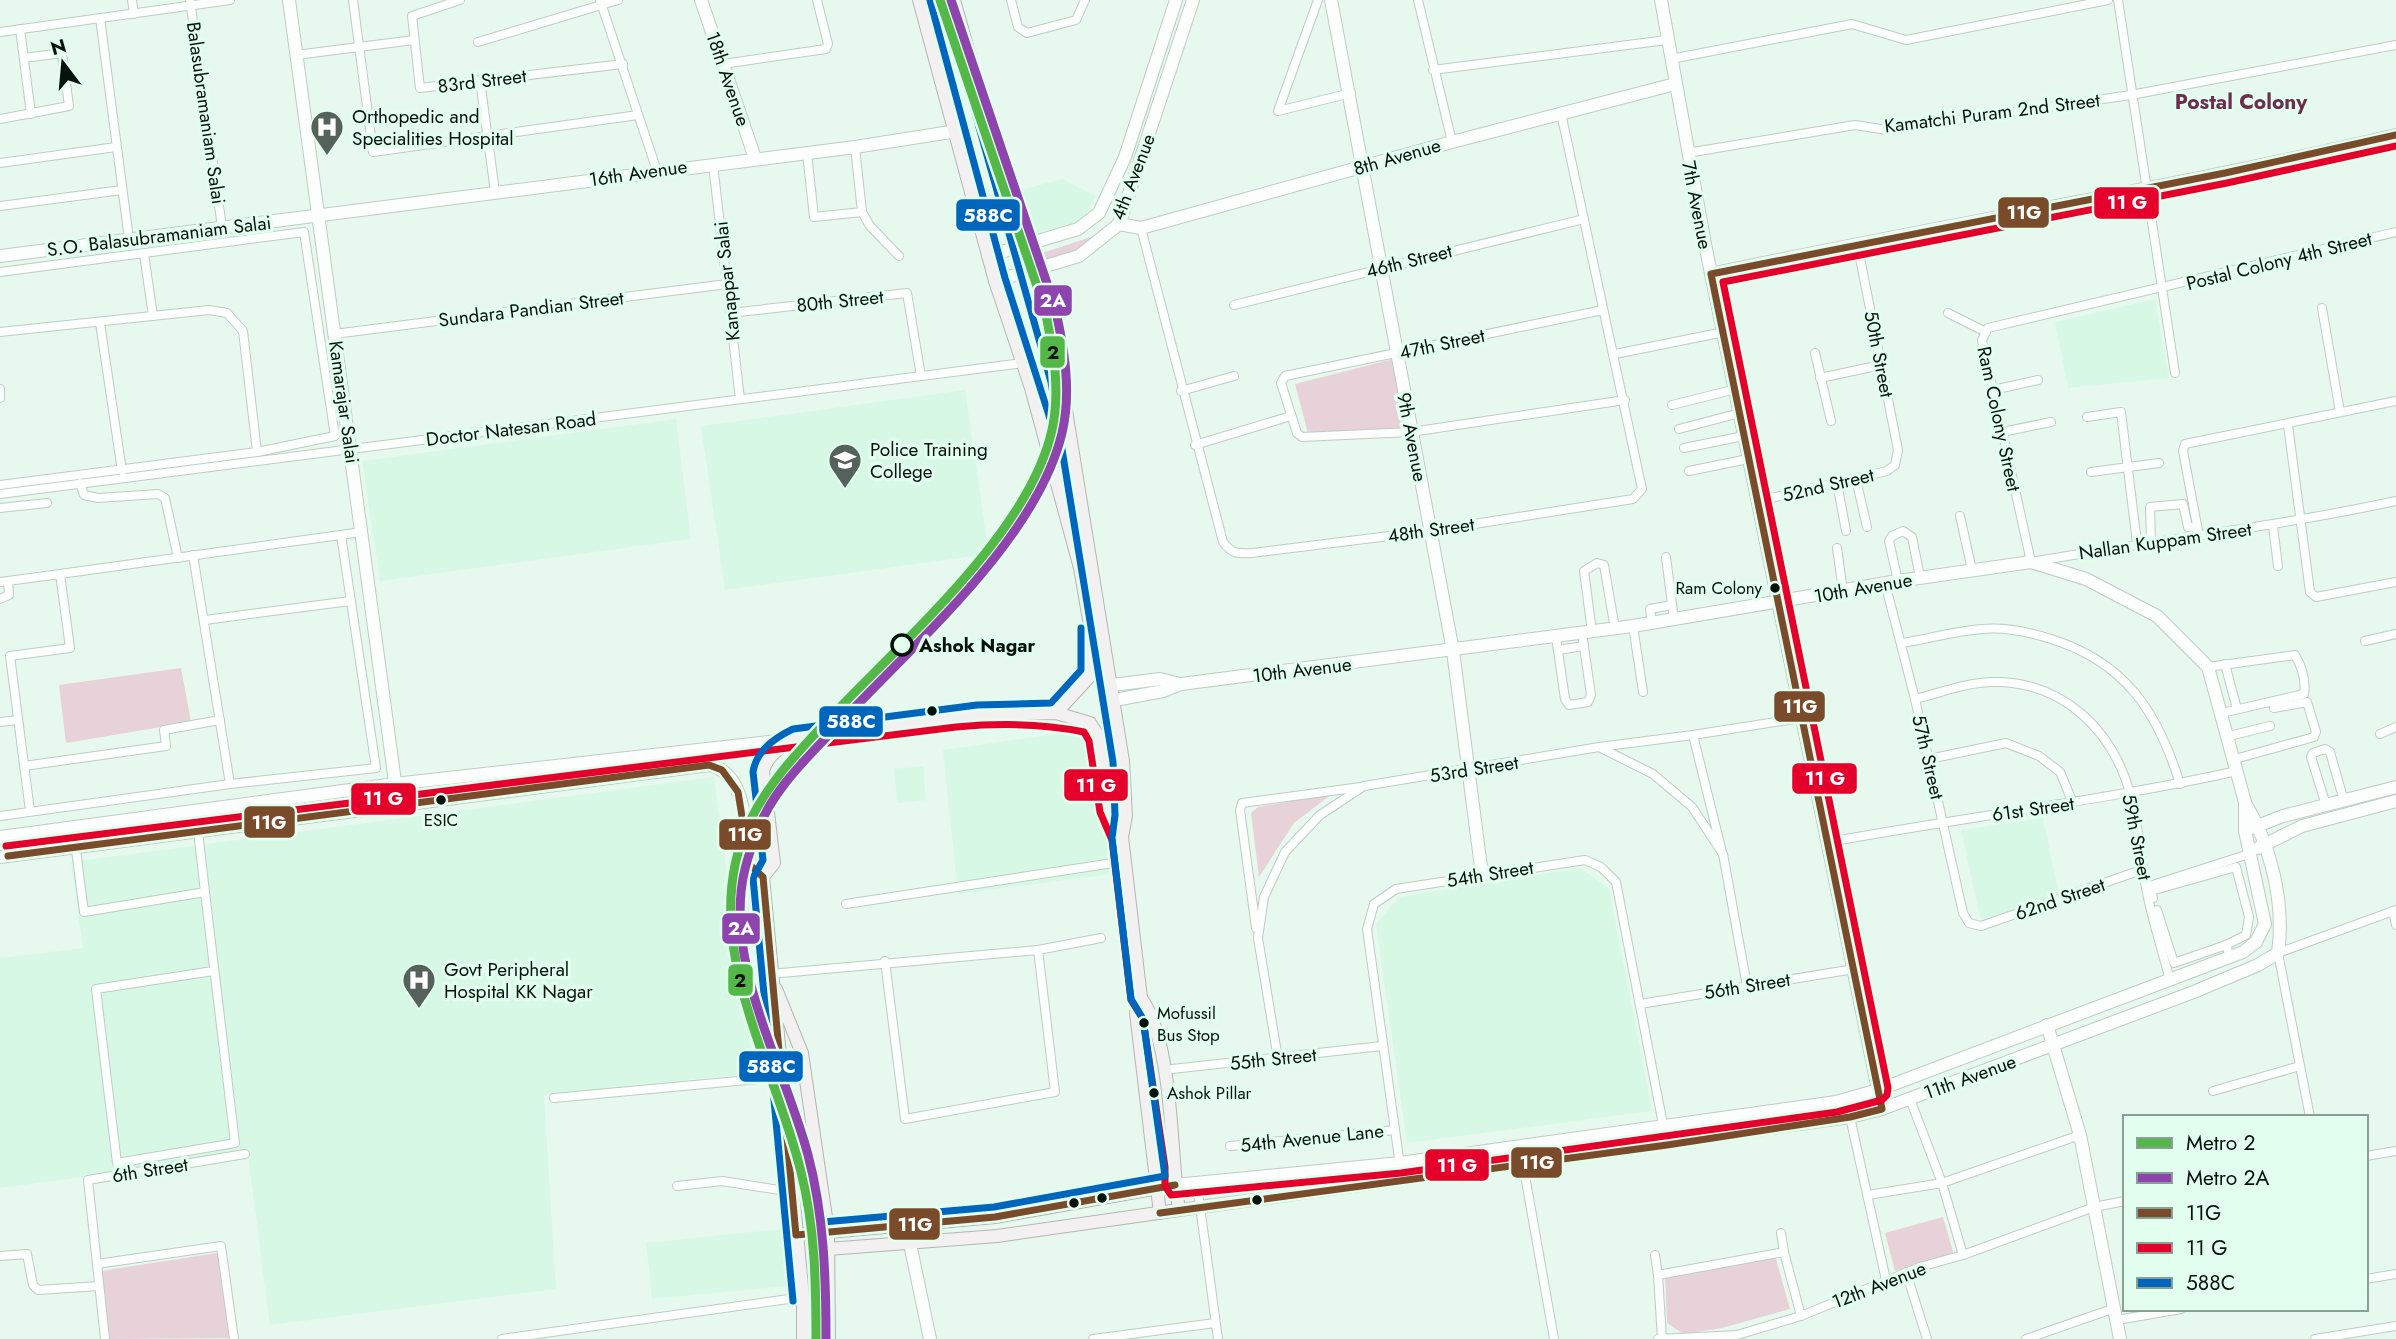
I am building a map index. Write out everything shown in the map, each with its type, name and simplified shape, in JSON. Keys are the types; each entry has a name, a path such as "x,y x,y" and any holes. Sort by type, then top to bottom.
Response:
{"main road":[{"name":"Kamarajar Salai","path":"289,0 398,804"},
{"name":"18th Avenue","path":"701,0 755,158"},
{"path":"919,0 957,131 995,281 1023,363 1080,568 1093,643 1092,674 1056,713"},
{"path":"954,0 1061,380 1113,685 1123,761 1126,816 1122,837"},
{"path":"988,256 1078,229 1099,213 1125,157 1176,0"},
{"name":"4th Avenue","path":"995,281 1079,256 1119,223 1193,0"},
{"name":"9th Avenue","path":"1331,0 1351,93 1396,354 1453,651 1482,875"},
{"name":"7th Avenue","path":"1661,0 1711,274 1882,1109"},
{"name":"8th Avenue","path":"1119,223 1141,228 1675,84"},
{"name":"16th Avenue","path":"319,216 713,163 855,147 957,131"},
{"path":"1711,274 1857,243 2146,191 2396,135"},
{"name":"S.O. Balasubramaniam Salai","path":"0,256 319,216"},
{"name":"10th Avenue","path":"1181,684 1453,651 1557,643 1615,629 1778,604 1843,590 2031,562 2086,579 2157,616 2208,667 2245,802"},
{"path":"1113,685 1160,679 1181,684"},
{"path":"1115,700 1163,691 1181,684"},
{"path":"0,837 395,784 795,739 978,715 1056,713 1090,723 1099,737 1110,810 1122,837 1126,862 1141,998 1136,1013 1160,1213"},
{"path":"795,739 774,752 763,771 774,863 763,877 770,974 803,1297 803,1339"},
{"path":"594,761 595,780"},
{"path":"0,857 709,765 726,771 737,784 750,865 763,877"},
{"path":"2245,831 2325,803 2396,787"},
{"path":"2249,854 2264,843 2302,826 2396,801"},
{"path":"2245,802 2259,825 2264,843 2282,926 2278,953"},
{"name":"11th Avenue","path":"1175,1185 1400,1163 1520,1147 1836,1102 1878,1090 2170,980 2228,951 2256,942 2265,924 2245,831 2245,802"},
{"name":"11th Avenue","path":"828,1249 997,1236 1524,1165 1850,1117 1910,1099 2191,993 2258,965 2278,953"},
{"path":"770,974 803,1053 828,1231 829,1339"},
{"path":"1141,998 1153,1015 1163,1070 1179,1210"},
{"path":"2047,1025 2080,1135 2120,1339"},
{"path":"1176,1167 1193,1183"},
{"path":"796,1235 995,1217 1175,1185"},
{"path":"995,1217 997,1236"},
{"path":"910,1244 929,1339"}],"street":[{"path":"132,0 134,14"},
{"path":"0,32 134,14 191,3 230,0"},
{"path":"353,0 373,152 638,114"},
{"name":"83rd Street","path":"460,0 412,16 420,88 623,64"},
{"path":"478,42 601,2 618,0"},
{"path":"723,64 826,49 828,44 817,0"},
{"path":"1010,0 1018,27 1027,33 1076,20 1085,0"},
{"path":"1318,0 1278,111 1351,93"},
{"path":"1418,0 1452,142"},
{"path":"1671,59 1852,24 1906,40 2108,0"},
{"path":"2118,0 2175,373"},
{"path":"601,2 657,171"},
{"name":"Balasubramaniam Salai","path":"191,3 222,227"},
{"path":"100,18 129,239"},
{"path":"20,29 31,114"},
{"path":"296,55 414,40"},
{"path":"1433,70 1667,40"},
{"name":"Kamatchi Puram 2nd Street","path":"1687,153 1855,125 1887,130 2131,94 2396,46"},
{"path":"0,118 67,108 71,100 62,53 24,58"},
{"path":"480,80 495,192"},
{"path":"1141,228 1168,324 1195,445 1291,416 1297,433 1302,437 1411,432 1625,400 1560,113"},
{"path":"0,163 116,147"},
{"path":"855,147 862,212 870,226 900,256"},
{"path":"807,153 814,217 862,212"},
{"name":"Kanappar Salai","path":"713,163 740,399"},
{"path":"0,206 122,190"},
{"name":"46th Street","path":"1234,305 1584,219"},
{"path":"0,272 304,232 335,436 257,452 122,473 0,485"},
{"name":"Postal Colony 4th Street","path":"2162,290 2396,232"},
{"name":"50th Street","path":"1857,243 1898,450 1895,465"},
{"path":"144,254 153,316"},
{"name":"Sundara Pandian Street","path":"334,334 727,284"},
{"name":"Ram Colony Street","path":"2031,562 1982,340 1984,331 2162,290"},
{"name":"80th Street","path":"730,313 907,293 921,376"},
{"path":"2322,308 2340,412"},
{"path":"0,332 209,310 226,313 243,331 257,452"},
{"name":"47th Street","path":"1291,416 1282,379 1603,310"},
{"path":"1948,313 1984,331"},
{"path":"100,323 122,473"},
{"path":"1615,354 1724,332"},
{"path":"1815,354 1831,421"},
{"name":"Doctor Natesan Road","path":"0,494 80,483 122,473 350,449 1023,363"},
{"path":"1819,378 1881,365"},
{"path":"1181,391 1234,376"},
{"path":"1993,390 2038,380"},
{"path":"0,389 0,398"},
{"path":"1672,404 1736,389"},
{"name":"48th Street","path":"1195,445 1223,542 1229,550 1237,554 1252,553 1430,531 1633,499 1642,489 1625,400"},
{"path":"2198,532 2183,452 2185,444 2396,401"},
{"path":"2087,417 2121,412 2137,543"},
{"path":"1679,429 1740,414"},
{"path":"2002,432 2051,422"},
{"path":"2288,425 2310,592 2316,597 2396,582"},
{"path":"1684,448 1744,436"},
{"path":"1689,471 1748,459"},
{"path":"2091,472 2160,463"},
{"name":"52nd Street","path":"1758,501 1887,471 1895,465"},
{"path":"1856,479 1867,527"},
{"path":"80,483 83,495 98,498 158,494 164,498 178,558"},
{"path":"1837,483 1846,530"},
{"name":"Nallan Kuppam Street","path":"2031,562 2198,532 2300,522 2396,501"},
{"path":"0,508 47,503"},
{"path":"2151,542 2150,507 2183,505 2188,527 2198,532"},
{"path":"1960,516 1972,570"},
{"path":"2273,526 2278,566"},
{"name":"57th Street","path":"1920,577 1912,537 1903,531 1892,536 1889,541 1891,582 1902,643 1963,913 1969,923 1975,926"},
{"path":"0,599 9,595 4,582 362,532"},
{"path":"0,816 230,784 376,768 341,535"},
{"path":"1837,548 1843,590"},
{"path":"194,555 230,784"},
{"path":"1666,557 1674,620"},
{"path":"1557,643 1565,699 1569,705 1588,702 1591,695 1584,571 1597,563 1604,565 1607,574 1615,629"},
{"path":"30,811 10,656 70,648 60,574"},
{"path":"205,620 350,601"},
{"path":"1652,623 1650,609 1672,605"},
{"path":"1633,626 1643,692"},
{"path":"1902,643 1982,628 2034,634 2078,647 2118,672 2151,715 2168,743 2180,784"},
{"path":"2365,641 2396,634"},
{"path":"2208,667 2295,655 2306,686 2304,694 2222,713"},
{"path":"2225,664 2237,709"},
{"name":"59th Street","path":"1915,699 1990,682 2046,689 2079,712 2109,744 2130,793 2146,887 2170,980"},
{"name":"61st Street","path":"1829,842 1943,821 2073,803 2180,784 2314,737 2316,732 2307,702 2274,708"},
{"name":"53rd Street","path":"1278,1059 1258,938 1264,897 1285,852 1320,815 1364,786 1599,747 1801,718"},
{"path":"0,722 18,720"},
{"path":"24,765 166,746 164,730 220,720"},
{"path":"2229,737 2270,726"},
{"path":"2380,734 2396,727"},
{"path":"1693,735 1723,854 1747,986"},
{"path":"1930,759 2006,743 2039,755 2060,772 2073,803"},
{"path":"1599,747 1653,774 1692,807 1723,854"},
{"path":"2325,803 2311,757 2313,753 2325,749 2330,752 2343,798"},
{"path":"1258,938 1240,810 1242,803 1364,786"},
{"path":"73,827 84,912 205,892"},
{"path":"198,831 235,1143 117,1163 96,989 213,971"},
{"path":"2146,887 2249,854"},
{"name":"54th Street","path":"1402,1180 1367,929 1374,904 1396,889 1586,860 1601,867 1615,882 1667,1145"},
{"path":"846,904 1126,862"},
{"path":"2236,867 2249,917 2246,935 2228,951 2174,963 2151,891 2236,867"},
{"name":"62nd Street","path":"1975,926 2144,869"},
{"path":"2310,1115 2278,953 2394,910 2396,925"},
{"path":"770,974 885,961 1038,950 1101,938"},
{"path":"885,961 905,1119 1055,1092 1038,950"},
{"name":"56th Street","path":"1640,1004 1854,969"},
{"name":"55th Street","path":"1163,1070 1382,1046"},
{"path":"2213,1091 2300,1066"},
{"path":"554,1098 780,1077"},
{"path":"1910,1099 1942,1183 1963,1255"},
{"path":"1850,1117 1886,1280"},
{"name":"54th Avenue Lane","path":"1230,1146 1395,1130"},
{"path":"1868,1195 1942,1183 2080,1135"},
{"path":"1520,1147 1554,1339"},
{"path":"2368,1156 2396,1151"},
{"name":"6th Street","path":"105,1339 88,1180 245,1154"},
{"path":"677,1186 722,1181 792,1192"},
{"path":"1193,1183 1200,1207 1218,1339"},
{"name":"12th Avenue","path":"1660,1339 1737,1337 1801,1315 1906,1272 1963,1255 2094,1207 2123,1201"},
{"path":"1781,1233 1801,1315"},
{"path":"97,1265 221,1246 234,1339"},
{"path":"1658,1275 1784,1252"},
{"path":"0,1256 27,1254 33,1285 38,1290 99,1286"},
{"path":"1654,1255 1658,1275 1660,1339"},
{"path":"1906,1272 1927,1339"},
{"path":"2368,1279 2396,1274"},
{"path":"502,1339 803,1297"},
{"path":"2026,1339 2116,1314 2155,1311"},
{"path":"1093,1339 1215,1323"},
{"path":"2315,1339 2396,1326"}],"shaded area":[{"path":"1062,179 1096,196 1083,220 1027,236 1014,192"},
{"path":"1100,234 1087,251 1043,263 1038,261 1039,254"},
{"path":"2155,299 2169,378 2068,388 2055,322"},
{"path":"1397,358 1409,428 1310,441 1295,384"},
{"name":"Police Training College","path":"965,390 989,554 725,590 701,426"},
{"path":"676,419 691,539 380,581 362,461"},
{"path":"181,668 191,722 66,743 59,685"},
{"path":"1075,731 1089,740 1095,752 1112,874 958,894 943,750"},
{"path":"923,766 926,800 897,803 894,769"},
{"name":"Govt Peripheral Hospital KK Nagar","path":"714,777 754,1073 544,1095 556,1289 270,1325 248,1156 0,1188 0,958 83,948 71,862"},
{"path":"1332,794 1294,823 1259,877 1251,813 1258,807"},
{"path":"2043,818 2059,895 1986,921 1980,917 1961,830"},
{"path":"1580,868 1609,888 1652,1111 1407,1143 1376,924 1399,897"},
{"path":"1943,1217 1954,1255 1895,1271 1885,1233"},
{"path":"781,1229 787,1286 652,1299 646,1243"},
{"path":"223,1252 236,1338 108,1339 101,1271"},
{"path":"1775,1255 1790,1309 1722,1328 1683,1334 1667,1323 1665,1275"}],"railway":[{"path":"991,152 1005,211"}],"metro line":[{"name":"2","path":"816,1339 814,1255 806,1193 789,1129 744,998 734,953 731,909 735,865 750,821 785,768 924,622 990,547 1017,508 1039,469 1055,415 1055,370 1045,310 940,0"},
{"name":"2A","path":"826,1339 823,1246 818,1200 798,1121 759,1014 742,940 740,904 746,864 764,815 782,787 968,589 1027,513 1048,473 1065,417 1066,370 1055,307 951,0"}],"transit line":[{"name":"588C","path":"930,0 1005,278 1053,428"},
{"name":"588C","path":"818,1339 818,1231 823,1222 994,1207 1165,1176 1143,1019 1131,999 1112,838 1115,815 1113,762 1051,382 944,3"},
{"name":"11G","path":"1160,1213 1667,1145 1850,1117 1882,1109 1711,274 2225,173 2396,135"},
{"path":"6,846 956,727 1020,725 1068,729 1084,732 1089,741 1100,812 1112,840 1131,1000 1143,1019 1165,1167 1165,1186 1171,1195 1401,1173 1837,1112 1882,1100 1887,1095 1888,1088 1723,282 2227,183 2396,146"},
{"name":"588C","path":"793,1301 753,878 763,860 753,772 755,764 767,746 793,729 977,705 1051,703 1081,670 1081,628"},
{"name":"11G","path":"8,856 709,765 722,770 738,792 750,865 763,877 796,1235 995,1217 1175,1185"}],"place":[{"name":"Orthopedic and Specialities Hospital","path":"327,157"},
{"name":"Police Training College","path":"845,490"},
{"name":"Ram Colony","path":"1775,588"},
{"name":"Ashok Nagar","path":"902,645"},
{"name":"ESIC","path":"441,800"},
{"name":"Govt Peripheral Hospital KK Nagar","path":"419,1010"},
{"name":"Mofussil Bus Stop","path":"1144,1023"},
{"name":"Ashok Pillar","path":"1154,1093"}],"district":[{"name":"Postal Colony","path":"2241,102"}]}
